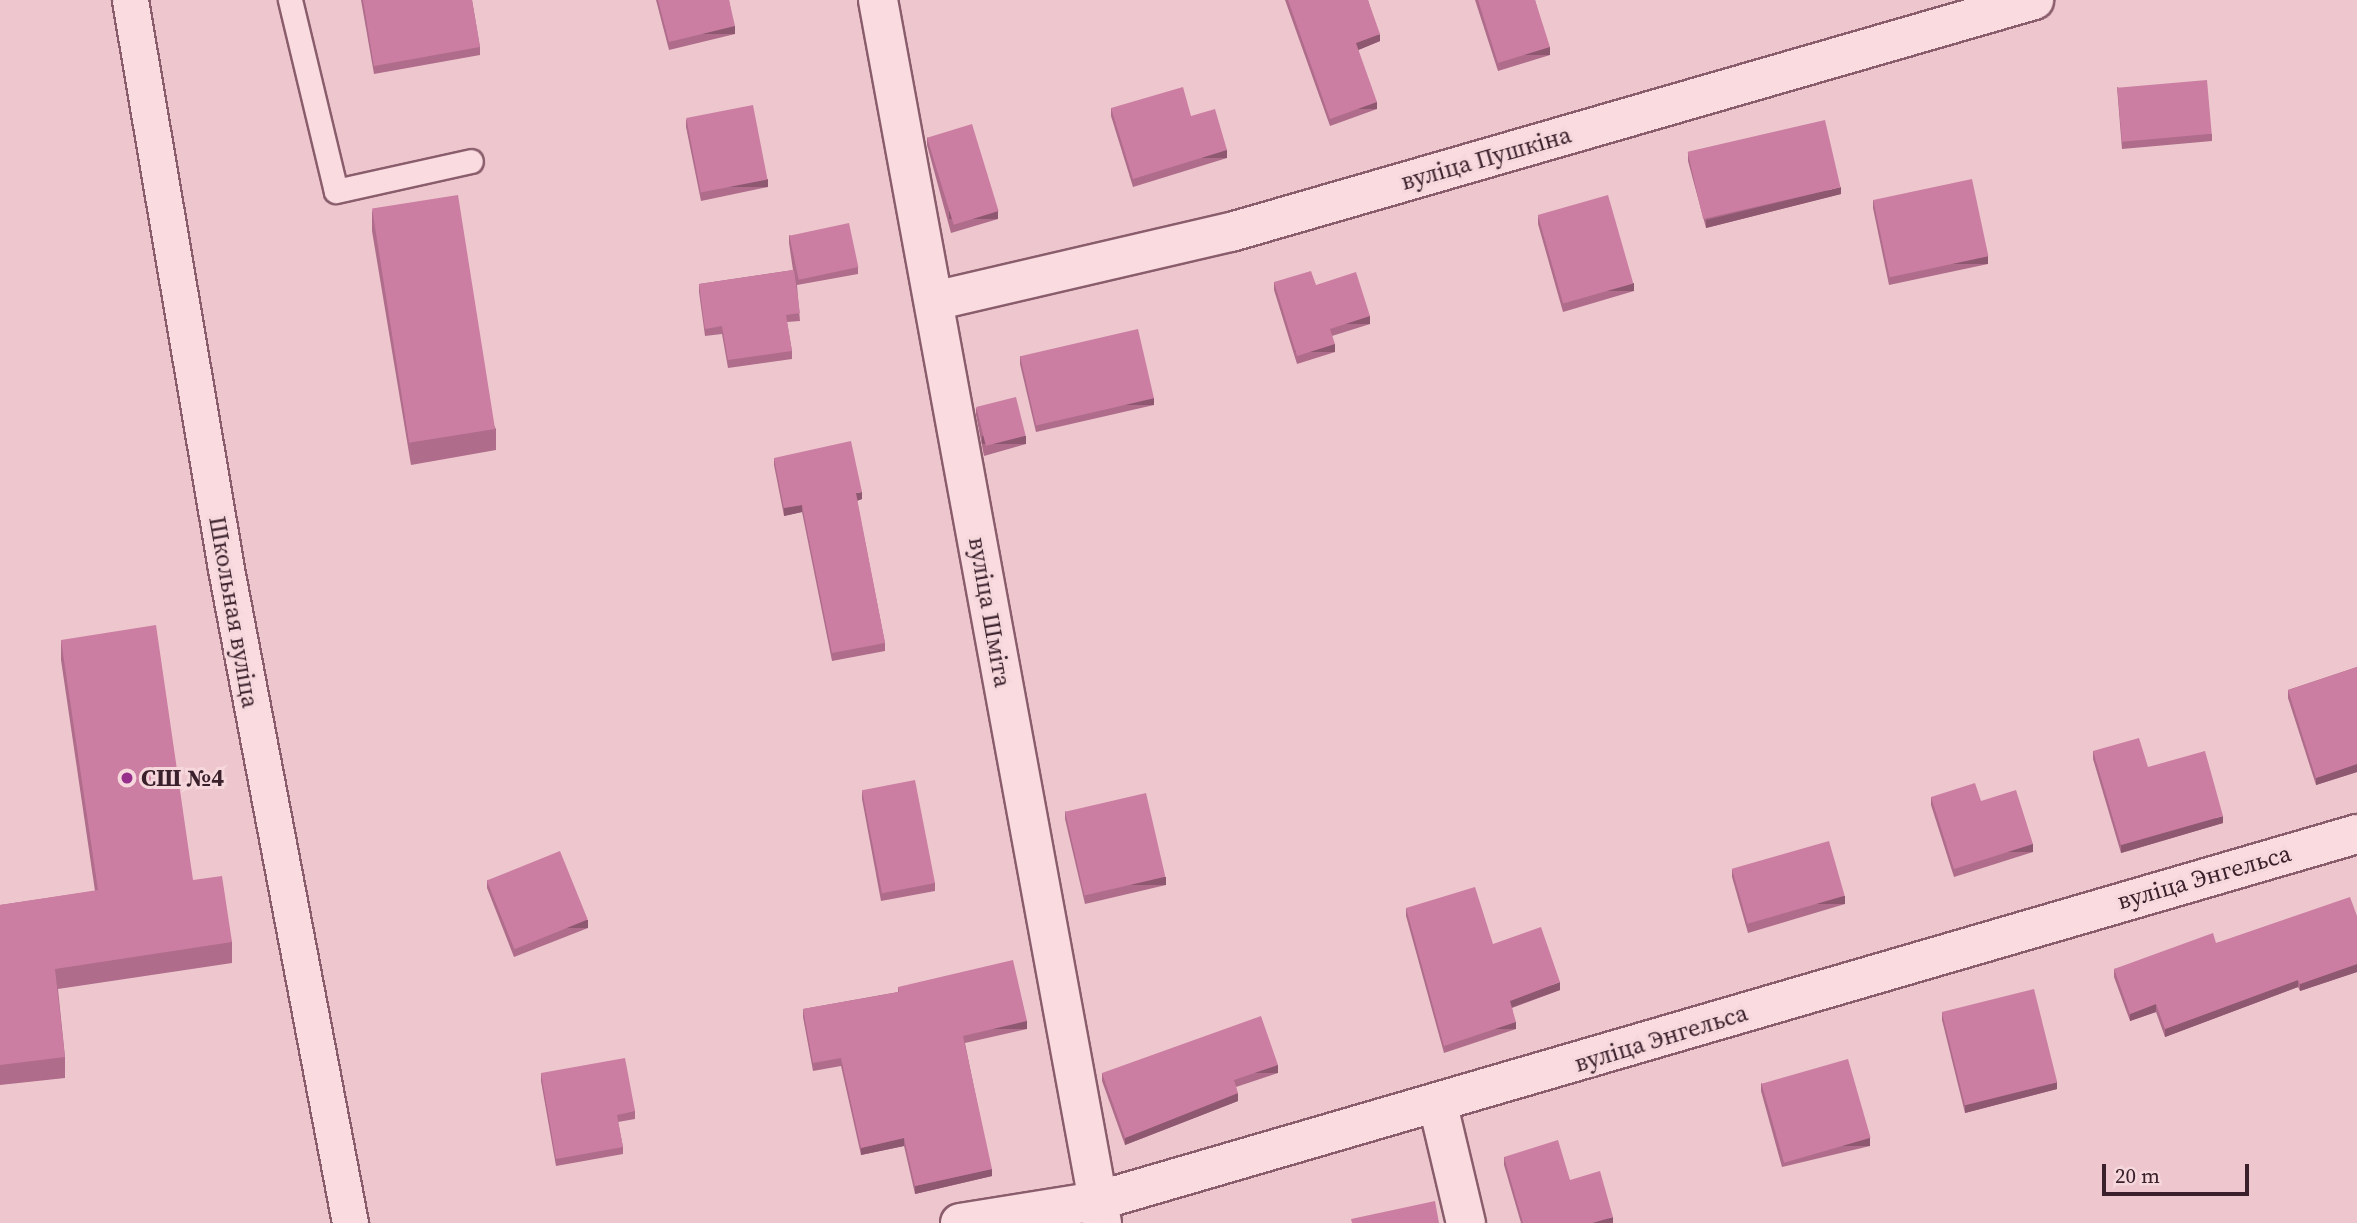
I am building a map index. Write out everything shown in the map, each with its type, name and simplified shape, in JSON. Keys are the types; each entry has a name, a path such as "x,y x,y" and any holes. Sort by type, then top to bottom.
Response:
{"street":[{"name":"Школьная вуліца","path":"130,0 226,569 350,1223"},
{"name":"вуліца Шміта","path":"878,0 1100,1212"},
{"name":"вуліца Пушкіна","path":"934,301 1231,232 2034,0"},
{"name":"вуліца Энгельса","path":"960,1223 1100,1212 1438,1105 2357,834"},
{"path":"1438,1105 1466,1223"}],"lane":[{"path":"290,0 337,191 471,161"}],"building":[{"path":"363,0 472,0 480,47 374,66"},
{"path":"658,0 729,0 735,26 669,42"},
{"path":"1288,0 1368,0 1380,34 1356,43 1377,102 1330,119"},
{"path":"1478,0 1535,0 1550,47 1498,63"},
{"path":"2207,80 2212,134 2122,142 2117,88"},
{"path":"1183,87 1191,116 1215,109 1227,150 1133,179 1111,108"},
{"path":"753,105 768,180 701,193 686,118"},
{"path":"1825,120 1841,187 1703,219 1688,152"},
{"path":"972,124 999,211 954,225 927,138"},
{"path":"1972,179 1988,256 1890,277 1873,200"},
{"path":"458,195 495,429 409,443 372,209"},
{"path":"1608,195 1633,283 1563,304 1538,215"},
{"path":"849,223 858,267 799,280 789,236"},
{"path":"794,270 800,313 786,315 792,351 728,360 722,326 705,329 699,284"},
{"path":"1311,271 1316,285 1356,272 1370,316 1330,329 1335,344 1297,356 1274,282"},
{"path":"1138,329 1154,398 1036,425 1020,356"},
{"path":"1016,397 1026,436 986,446 976,407"},
{"path":"851,441 862,492 856,493 885,643 832,653 802,505 784,508 774,458"},
{"name":"СШ №4","path":"156,625 193,880 222,876 232,942 55,969 65,1057 0,1065 0,905 98,890 61,640"},
{"path":"2357,667 2357,764 2316,778 2288,690"},
{"path":"2139,738 2148,767 2205,751 2223,816 2121,845 2093,751"},
{"path":"915,780 935,883 882,893 862,790"},
{"path":"1975,783 1981,801 2016,790 2033,844 1954,869 1931,797"},
{"path":"1146,793 1165,877 1084,895 1065,812"},
{"path":"1829,841 1845,896 1748,924 1732,869"},
{"path":"560,851 588,920 514,949 487,881"},
{"path":"1475,887 1493,944 1541,927 1560,982 1510,1001 1516,1022 1444,1046 1406,908"},
{"path":"2350,897 2357,916 2357,964 2300,984 2298,980 2165,1029 2156,1004 2130,1014 2114,969 2213,933 2216,943"},
{"path":"1013,960 1027,1021 963,1036 992,1169 915,1186 904,1138 861,1148 841,1058 813,1063 803,1009 899,992 898,987"},
{"path":"2034,989 2057,1082 1965,1105 1942,1012"},
{"path":"1261,1016 1278,1065 1234,1080 1238,1093 1125,1138 1102,1073"},
{"path":"625,1058 635,1111 617,1115 623,1147 556,1159 541,1073"},
{"path":"1848,1059 1871,1138 1784,1163 1761,1084"},
{"path":"1558,1140 1570,1180 1600,1171 1613,1217 1592,1223 1523,1223 1504,1157"},
{"path":"1435,1201 1439,1223 1352,1223 1351,1219"}],"place":[{"name":"СШ №4","path":"127,778"}]}
